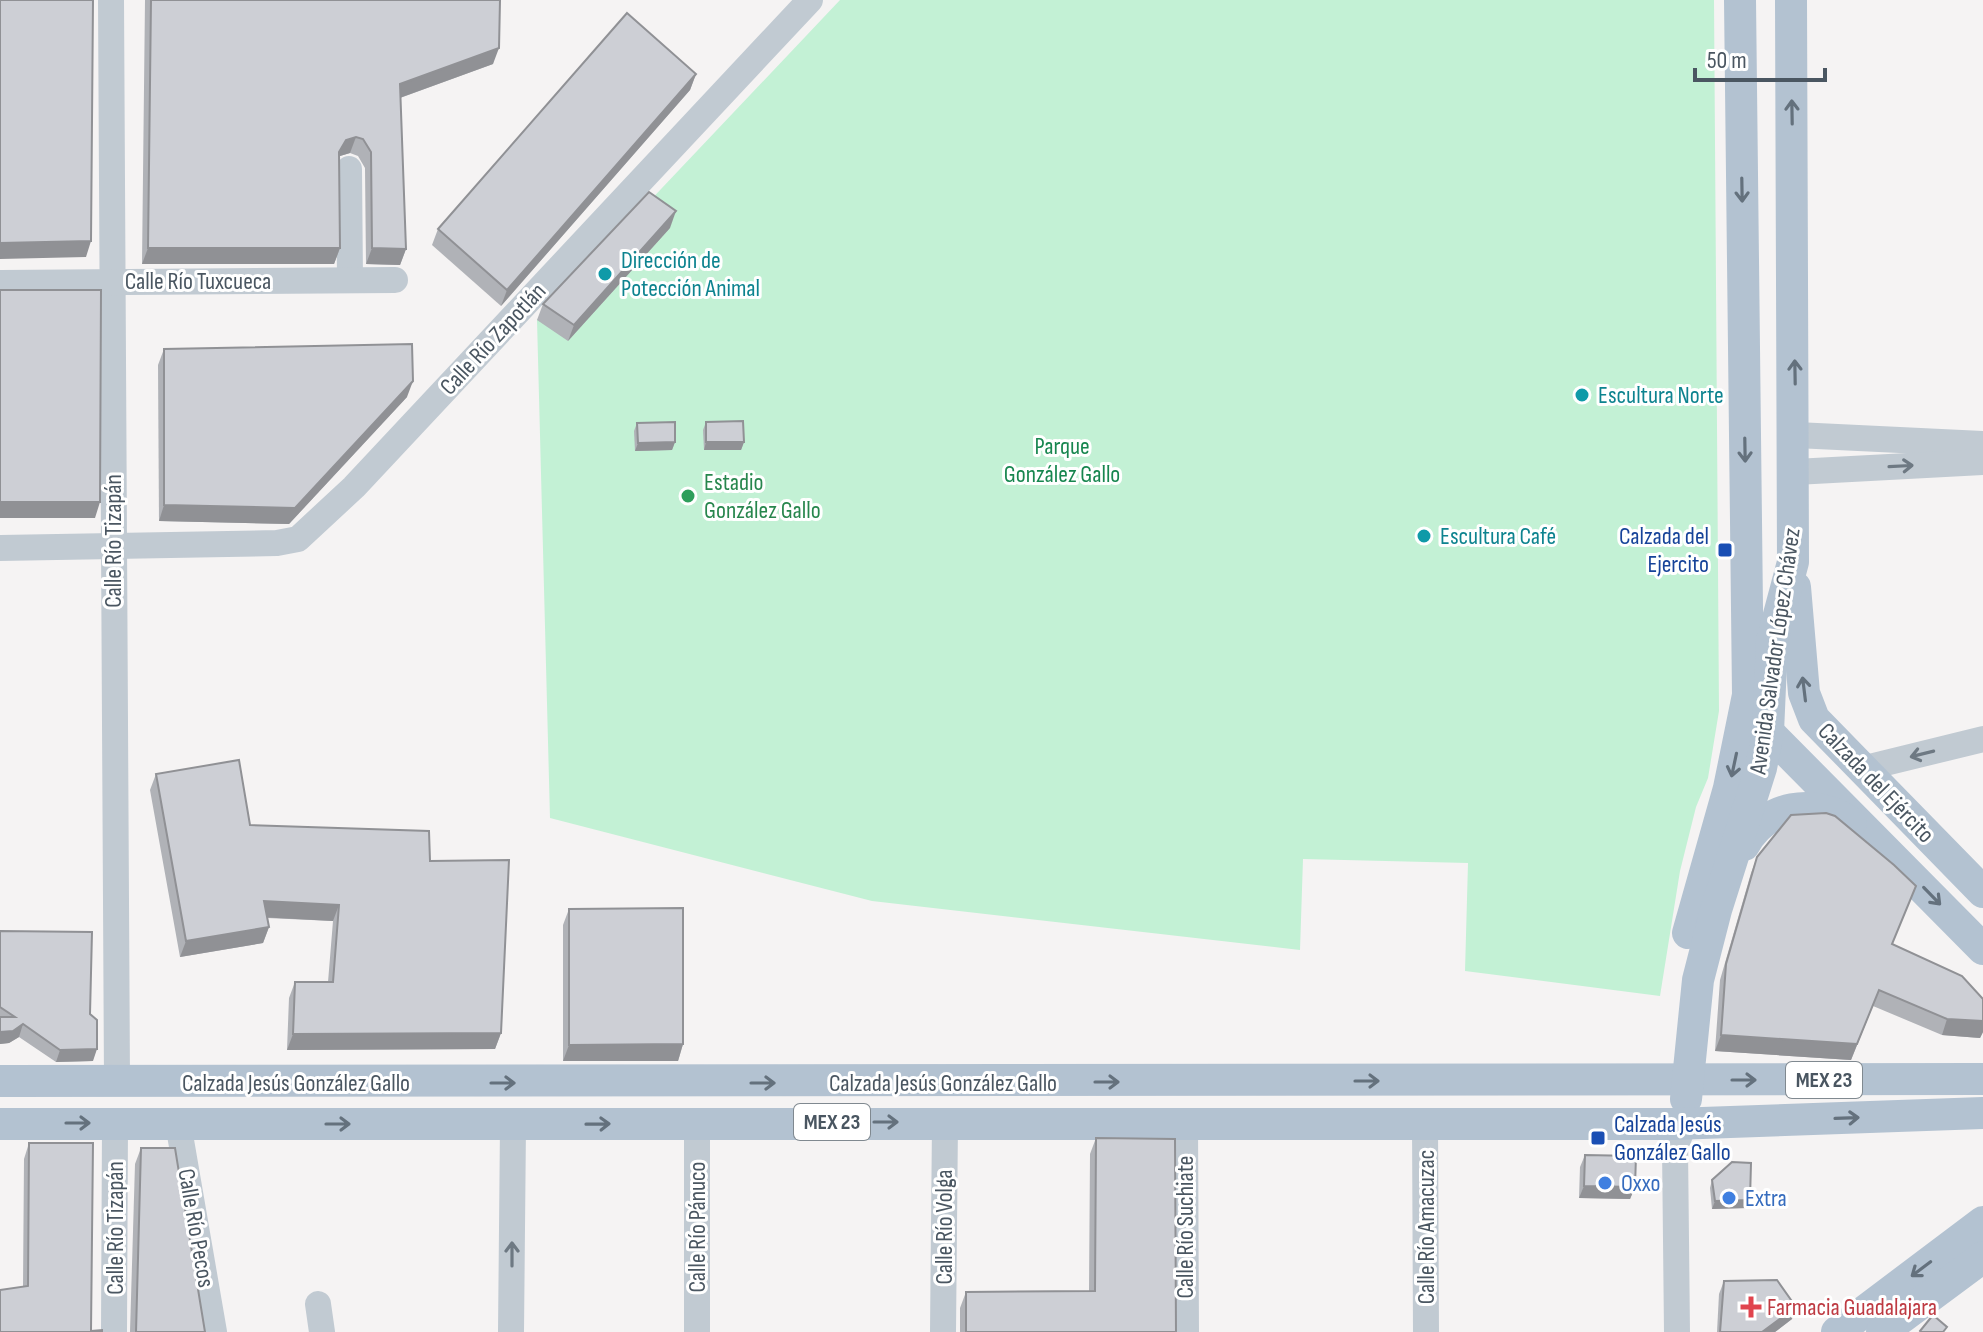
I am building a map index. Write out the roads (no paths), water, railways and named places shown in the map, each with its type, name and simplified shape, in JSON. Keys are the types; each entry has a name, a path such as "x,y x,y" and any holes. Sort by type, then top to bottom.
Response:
{"main road":[{"name":"Avenida Salvador López Chávez","path":"1674,1131 1683,953 1729,788 1748,695 1740,0"},
{"name":"Avenida Salvador López Chávez","path":"1676,1080 1698,980 1754,794 1768,732 1772,641 1793,562 1796,435 1791,0"},
{"name":"Calzada del Ejército","path":"1793,562 1807,708 1861,769 1983,892"},
{"name":"Calzada del Ejército","path":"1748,695 1768,732 1983,949"},
{"path":"1728,876 1760,823 1772,813 1789,809 1816,809 1847,820 1893,857"},
{"name":"Calzada Jesús González Gallo","path":"0,1081 407,1083 1983,1079"},
{"path":"407,1083 508,1125"},
{"name":"Calzada Jesús González Gallo","path":"0,1124 1425,1122 1674,1131 1983,1113"},
{"path":"1837,1332 1983,1222"},
{"path":"1882,1332 1980,1264"}],"street":[{"name":"Calle Río Tizapán","path":"111,0 117,1082"},
{"name":"Calle Río Zapotlán","path":"0,548 113,548 277,543 298,539 354,487 810,0"},
{"path":"349,169 350,280"},
{"name":"Calle Río Tuxcueca","path":"0,283 395,280"},
{"path":"1796,435 1983,444"},
{"path":"1852,437 1853,469"},
{"path":"1795,472 1983,462"},
{"path":"1861,769 1983,739"},
{"name":"Calle Río Pánuco","path":"697,1122 697,1332"},
{"name":"Calle Río Volga","path":"943,1332 945,1122"},
{"name":"Calle Río Suchiate","path":"1185,1122 1186,1332"},
{"name":"Calle Río Amacuzac","path":"1425,1122 1426,1332"},
{"name":"Calle Río Tizapán","path":"114,1332 115,1123"},
{"name":"Calle Río Pecos","path":"178,1123 214,1332"},
{"path":"508,1125 511,1332"},
{"name":"Avenida Salvador López Chávez","path":"1674,1131 1677,1332"},
{"path":"318,1304 322,1332"}],"place":[{"name":"Dirección de Potección Animal","path":"605,274"},
{"name":"Escultura Norte","path":"1582,395"},
{"name":"Estadio González Gallo","path":"688,496"},
{"name":"Escultura Café","path":"1424,536"},
{"name":"Calzada del Ejercito","path":"1725,550"},
{"name":"Calzada Jesús González Gallo","path":"1598,1138"},
{"name":"Oxxo","path":"1605,1183"},
{"name":"Extra","path":"1729,1198"},
{"name":"Farmacia Guadalajara","path":"1751,1307"}],"park label":[{"name":"Parque González Gallo","path":"1062,460"}]}
